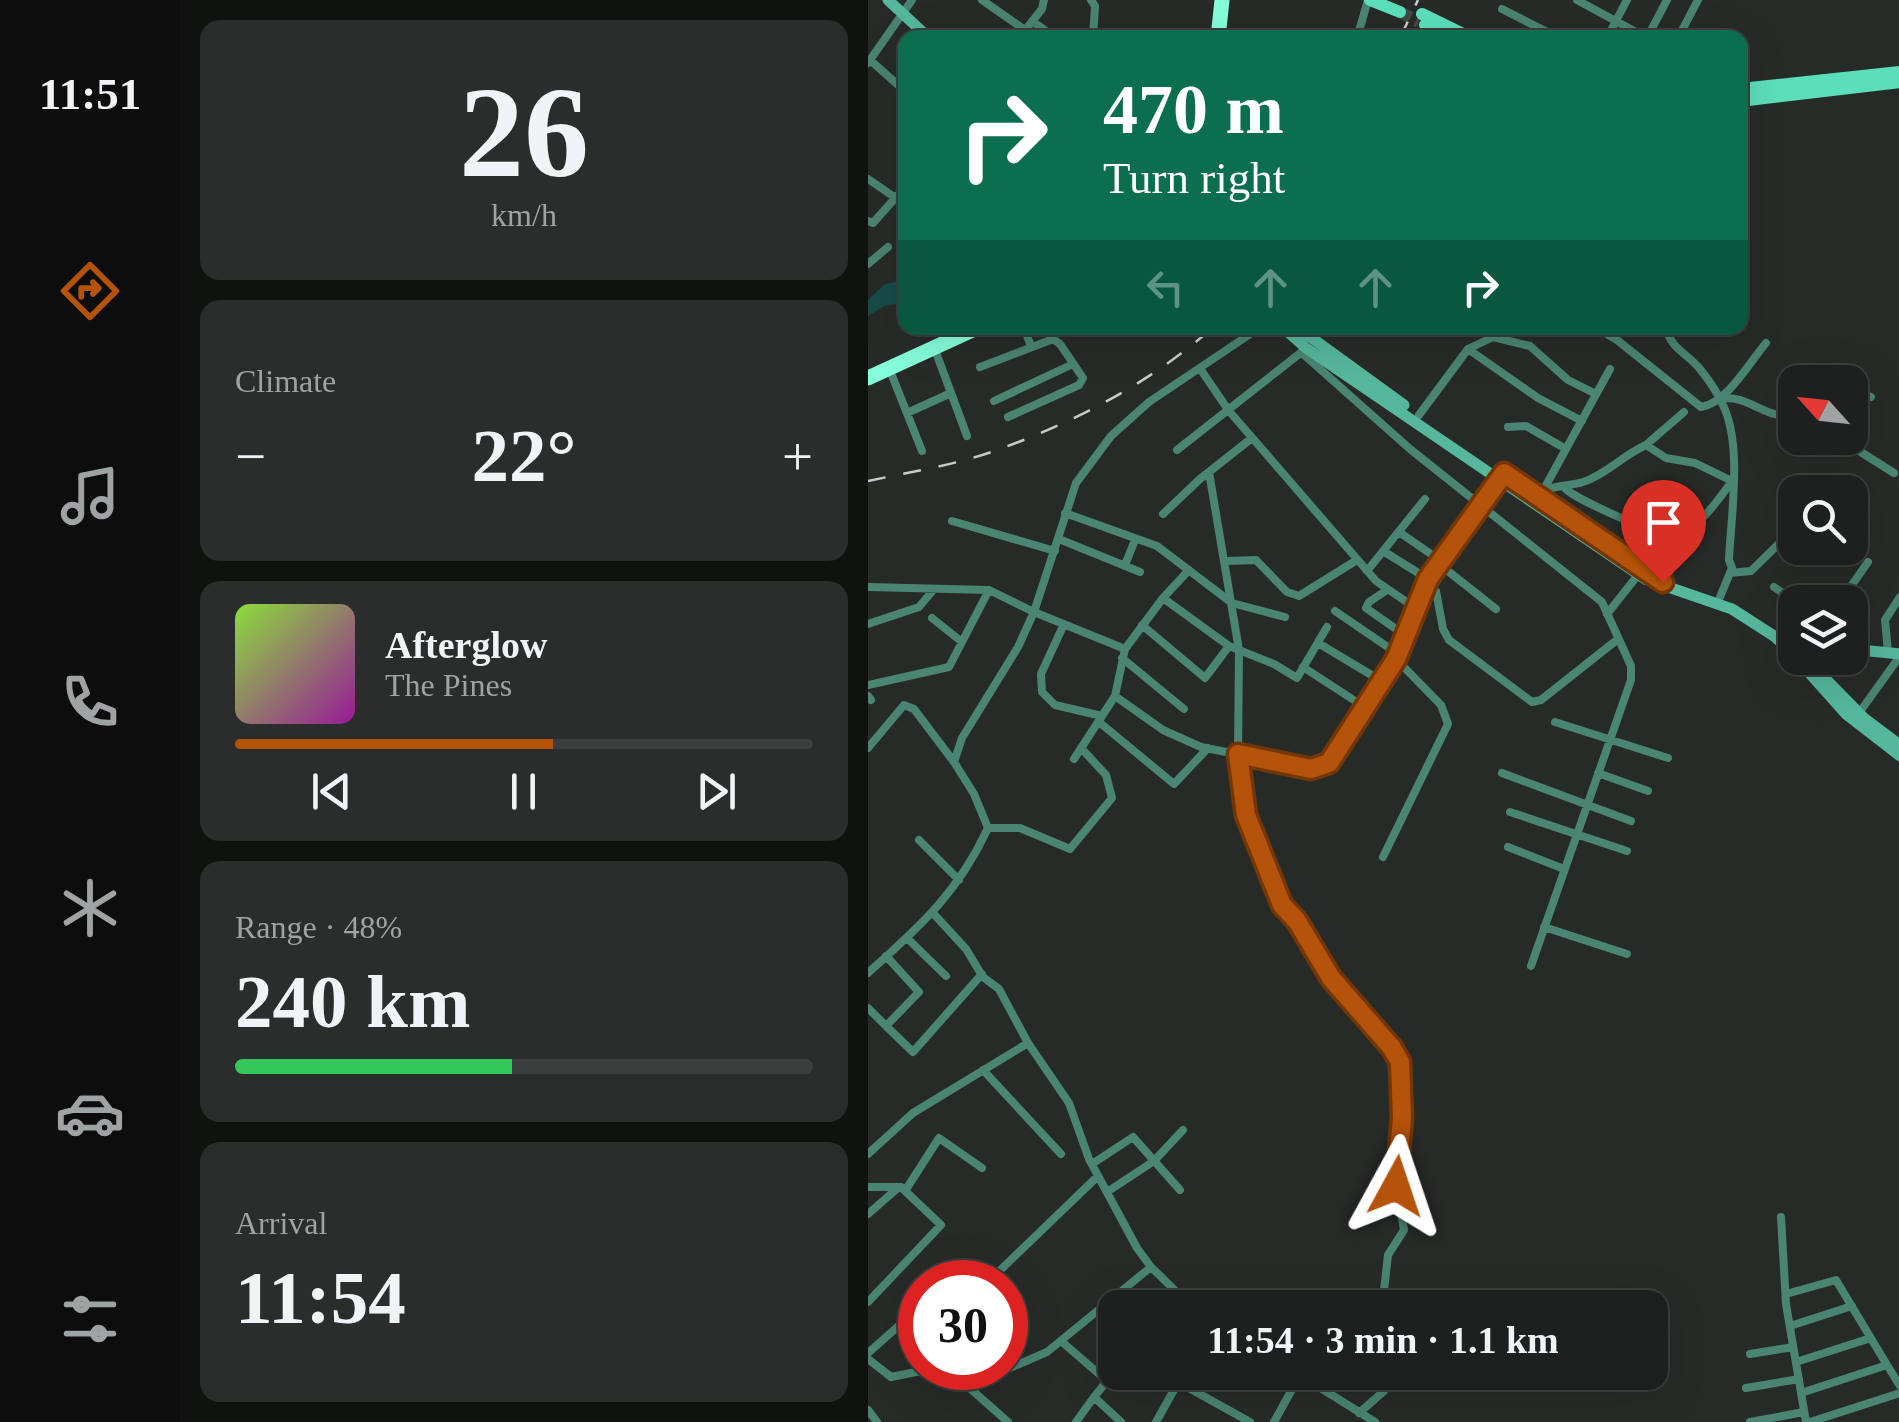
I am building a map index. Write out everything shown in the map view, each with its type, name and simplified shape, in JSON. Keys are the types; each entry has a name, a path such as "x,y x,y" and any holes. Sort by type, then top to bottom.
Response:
{"highway":[{"path":"1219,30 1222,0"},
{"path":"868,368 941,335"},
{"path":"868,378 961,335"}],"main road":[{"path":"1369,0 1400,5"},
{"path":"1438,30 1420,18 1451,30"},
{"path":"1748,90 1897,83"},
{"path":"1748,99 1897,83"}],"street":[{"path":"888,0 921,30"},
{"path":"898,86 869,62 912,0"},
{"path":"982,0 1017,30"},
{"path":"1025,30 1042,9 1044,0"},
{"path":"1092,0 1093,30"},
{"path":"1360,30 1369,0"},
{"path":"1577,0 1633,30"},
{"path":"1611,30 1626,0"},
{"path":"1651,30 1667,0"},
{"path":"1682,30 1698,0"},
{"path":"1502,9 1544,30"},
{"path":"1032,21 1045,30"},
{"path":"868,179 898,200"},
{"path":"868,221 873,223 898,193"},
{"path":"868,264 888,247"},
{"path":"1027,335 1031,346"},
{"path":"954,762 962,738 1018,647 1034,612 1076,483 1111,436 1149,402 1250,335"},
{"path":"1292,335 1410,449 1602,602 1632,676 1530,966"},
{"path":"1308,335 1639,574 1655,584 1732,609 1778,640"},
{"path":"1505,335 1508,338"},
{"path":"1609,335 1701,407 1731,396 1778,416"},
{"path":"1669,335 1672,344 1698,366 1720,399 1733,455 1730,573 1720,597"},
{"path":"1419,415 1468,349 1494,337 1530,346 1568,380 1594,393"},
{"path":"980,367 1054,339 1082,378 1082,383 1008,416"},
{"path":"1720,399 1766,343"},
{"path":"934,347 967,436"},
{"path":"1468,349 1538,398 1582,421"},
{"path":"1177,450 1304,350"},
{"path":"1304,350 1502,476 1542,492 1654,578 1720,597 1778,631"},
{"path":"994,401 1073,364"},
{"path":"889,368 922,452"},
{"path":"1542,492 1610,369"},
{"path":"1202,370 1229,411 1357,560 1387,590 1414,607"},
{"path":"907,413 951,392"},
{"path":"1542,492 1603,474 1646,446 1684,412"},
{"path":"1508,427 1526,426 1566,448"},
{"path":"1163,514 1252,438"},
{"path":"1646,446 1656,454 1696,463 1732,481"},
{"path":"1866,455 1894,473"},
{"path":"1210,472 1239,650 1238,754 1246,815 1282,905 1297,921 1331,978 1400,1062 1402,1118 1396,1183 1404,1230 1388,1255 1384,1290"},
{"path":"1115,696 1163,730 1208,748 1302,768 1321,768 1329,763 1383,682 1426,582 1502,476"},
{"path":"1564,487 1586,504 1638,522 1665,538 1674,538 1713,507 1732,481"},
{"path":"1367,571 1425,499"},
{"path":"1065,512 1158,546 1232,603 1285,617"},
{"path":"952,522 1056,552"},
{"path":"1399,532 1496,609"},
{"path":"1059,539 1140,572"},
{"path":"1125,565 1136,540"},
{"path":"1730,573 1751,571 1778,545"},
{"path":"1383,552 1436,591 1442,630 1450,640 1532,702 1542,700 1618,640"},
{"path":"1226,561 1256,560 1287,592 1299,596 1357,560"},
{"path":"1074,759 1115,696 1124,653 1188,570"},
{"path":"1607,614 1639,574"},
{"path":"868,587 989,590 1124,653 1184,708"},
{"path":"1774,587 1778,590"},
{"path":"868,624 920,607 934,588"},
{"path":"868,685 949,666 989,590"},
{"path":"1387,590 1366,608 1406,636"},
{"path":"1163,598 1229,646 1297,678 1328,627"},
{"path":"1859,714 1896,654 1885,620 1900,598"},
{"path":"1335,611 1397,656 1445,710 1448,724 1383,857"},
{"path":"932,618 962,642"},
{"path":"1064,624 1044,665 1042,692 1055,705 1100,719 1174,784 1208,748"},
{"path":"1142,625 1205,678 1229,646"},
{"path":"1318,643 1383,682"},
{"path":"1868,651 1896,654"},
{"path":"1303,667 1366,708"},
{"path":"1812,675 1847,714 1900,756"},
{"path":"1821,675 1859,714 1900,745"},
{"path":"868,748 904,705 914,709 974,794 988,828 969,868 907,938 868,973"},
{"path":"1555,722 1668,758"},
{"path":"988,828 1020,828 1070,849 1112,798 1106,775 1081,748"},
{"path":"1502,773 1631,821"},
{"path":"1598,773 1648,791"},
{"path":"1510,812 1627,851"},
{"path":"918,840 959,880"},
{"path":"1508,847 1564,869"},
{"path":"932,912 999,989 1028,1043 1069,1102 1107,1192 1151,1267 1175,1290"},
{"path":"1544,927 1628,954"},
{"path":"907,938 946,976"},
{"path":"886,956 918,992 886,1026"},
{"path":"868,1008 913,1052 982,974"},
{"path":"868,1154 912,1112 1028,1043"},
{"path":"983,1070 1061,1154"},
{"path":"1107,1192 1154,1161 1183,1130"},
{"path":"1092,1164 1133,1137 1180,1190"},
{"path":"868,1214 902,1189 938,1138 982,1168"},
{"path":"1012,1260 1098,1176"},
{"path":"868,1187 902,1189 941,1226 868,1302"},
{"path":"1780,1217 1790,1326 1807,1419"},
{"path":"1028,1362 1061,1341 1151,1267"},
{"path":"1750,1422 1807,1419 1900,1390 1836,1280 1786,1294"},
{"path":"1790,1326 1852,1306"},
{"path":"898,1328 868,1356 891,1377 898,1376"},
{"path":"1796,1362 1872,1338"},
{"path":"1061,1341 1098,1373"},
{"path":"1750,1354 1793,1347"},
{"path":"1801,1394 1887,1365"},
{"path":"1746,1388 1798,1379"},
{"path":"972,1390 1008,1422"},
{"path":"1076,1422 1099,1390"},
{"path":"1156,1422 1172,1390"},
{"path":"1199,1390 1250,1422"},
{"path":"1274,1422 1290,1390"},
{"path":"1323,1390 1375,1422"},
{"path":"1345,1422 1384,1390"},
{"path":"1094,1398 1121,1422"},
{"path":"868,1410 877,1422"},
{"path":"1221,1422 1228,1410"}],"water":[{"path":"898,281 898,304 886,305 868,316 868,300 885,284"}],"tunnel":[{"path":"1400,12 1419,22"}],"railway":[{"path":"1404,30 1418,0"},
{"path":"868,481 965,460 1054,427 1138,383 1204,335"}],"route":[{"path":"1396,1186 1402,1118 1400,1062 1331,978 1297,921 1282,905 1246,815 1238,754 1311,769 1329,763 1396,659 1428,579 1504,473 1663,582"}]}
